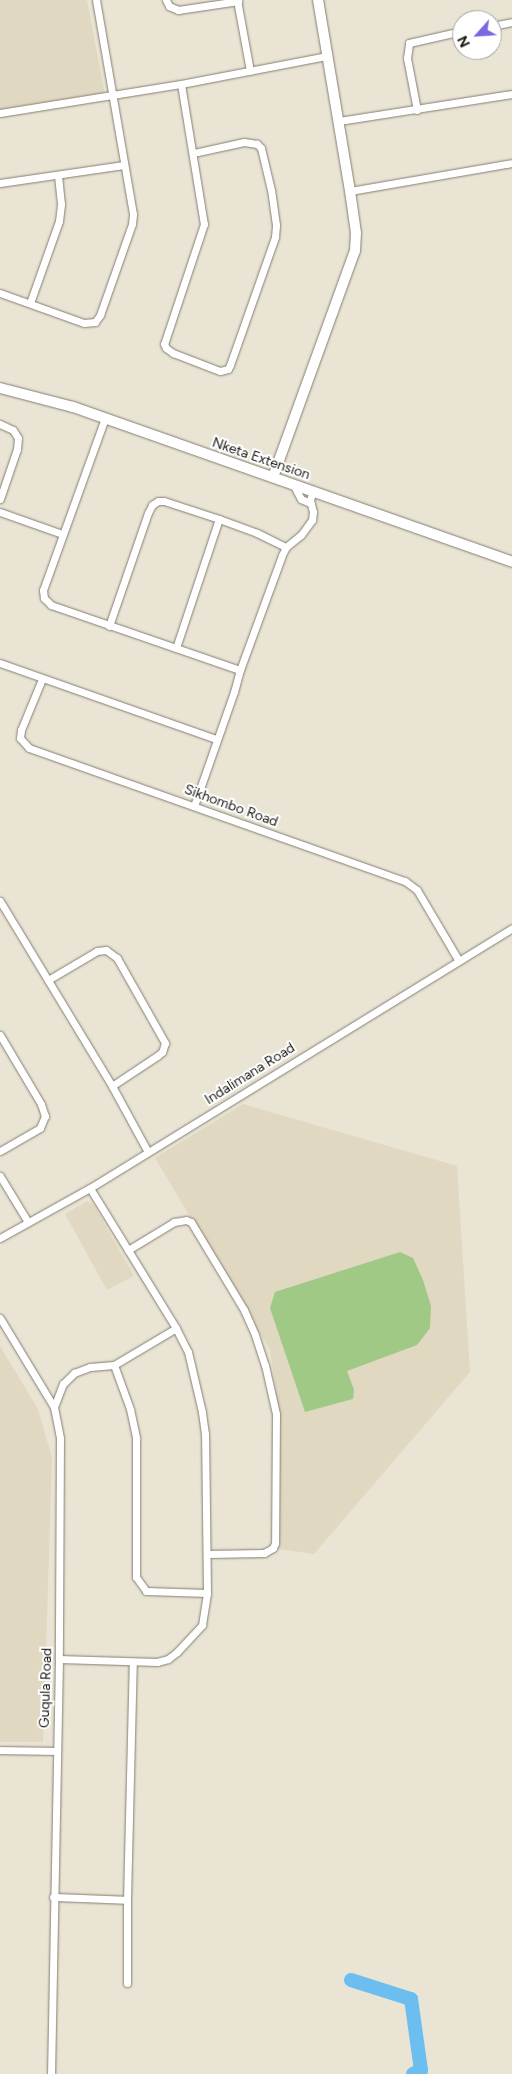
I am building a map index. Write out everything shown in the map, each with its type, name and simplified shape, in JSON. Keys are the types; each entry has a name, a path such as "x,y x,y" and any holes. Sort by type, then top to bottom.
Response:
{"street":[{"path":"0,293 86,324 92,323 98,319 133,219 96,0"},
{"path":"166,0 169,6 178,10 238,1 250,71"},
{"path":"273,477 353,260 356,234 318,0"},
{"path":"416,110 407,58 409,43 452,33"},
{"path":"0,113 181,84 327,56"},
{"path":"181,84 194,153 204,224 164,344 173,353 220,371 228,369 230,365 275,237 276,225 262,148 257,144 244,142 194,153"},
{"path":"339,121 512,94"},
{"path":"350,190 512,163"},
{"path":"0,183 124,165"},
{"path":"30,303 60,221 61,204 58,176"},
{"name":"Nketa Extension","path":"0,388 53,400 512,562"},
{"path":"105,418 43,590 44,598 51,605 240,670"},
{"path":"0,424 13,430 18,438 17,449 0,499"},
{"path":"293,484 301,499 310,503"},
{"path":"194,806 240,670 286,547 309,525 313,512 310,503 313,492"},
{"path":"109,626 152,505 164,501 258,533 286,547"},
{"path":"0,512 62,534"},
{"path":"176,648 219,519"},
{"path":"0,664 216,739"},
{"name":"Sikhombo Road","path":"42,678 21,730 20,738 25,744 35,750 412,885 428,907 459,961"},
{"path":"0,901 112,1086 148,1152"},
{"name":"Indalimana Road","path":"0,1238 90,1188 512,928"},
{"path":"48,980 97,951 106,950 117,958 163,1037 165,1044 162,1052 157,1056 112,1086"},
{"path":"0,1035 41,1104 44,1116 40,1128 0,1151"},
{"path":"0,1176 28,1222"},
{"path":"59,1659 133,1662 162,1661 177,1652 202,1625 207,1593 208,1554 203,1422 188,1352 176,1328 90,1188"},
{"path":"128,1250 174,1222 186,1220 191,1222 249,1321 267,1372 276,1414 275,1543 273,1548 264,1553 208,1554"},
{"name":"Guqula Road","path":"0,1318 54,1408 61,1457 59,1659 50,2074"},
{"path":"54,1408 63,1384 74,1373 90,1367 114,1365 176,1328"},
{"path":"114,1365 128,1402 136,1438 136,1577 146,1591 207,1593"},
{"path":"126,1983 133,1662"},
{"path":"0,1750 56,1751"},
{"path":"53,1897 127,1900"}],"shaded area":[{"path":"0,0 87,0 105,95 0,111"},
{"path":"243,1104 457,1166 470,1372 314,1554 278,1549 279,1413 270,1350 155,1158"},
{"path":"87,1201 94,1205 134,1276 107,1290 65,1214"},
{"path":"0,1346 38,1409 52,1458 43,1742 0,1742"}],"green space":[{"path":"400,1252 413,1258 423,1280 431,1306 430,1328 417,1345 347,1371 354,1390 353,1399 305,1412 270,1308 275,1292"}],"waterway":[{"path":"351,1980 411,1999 421,2070 413,2074"}]}
